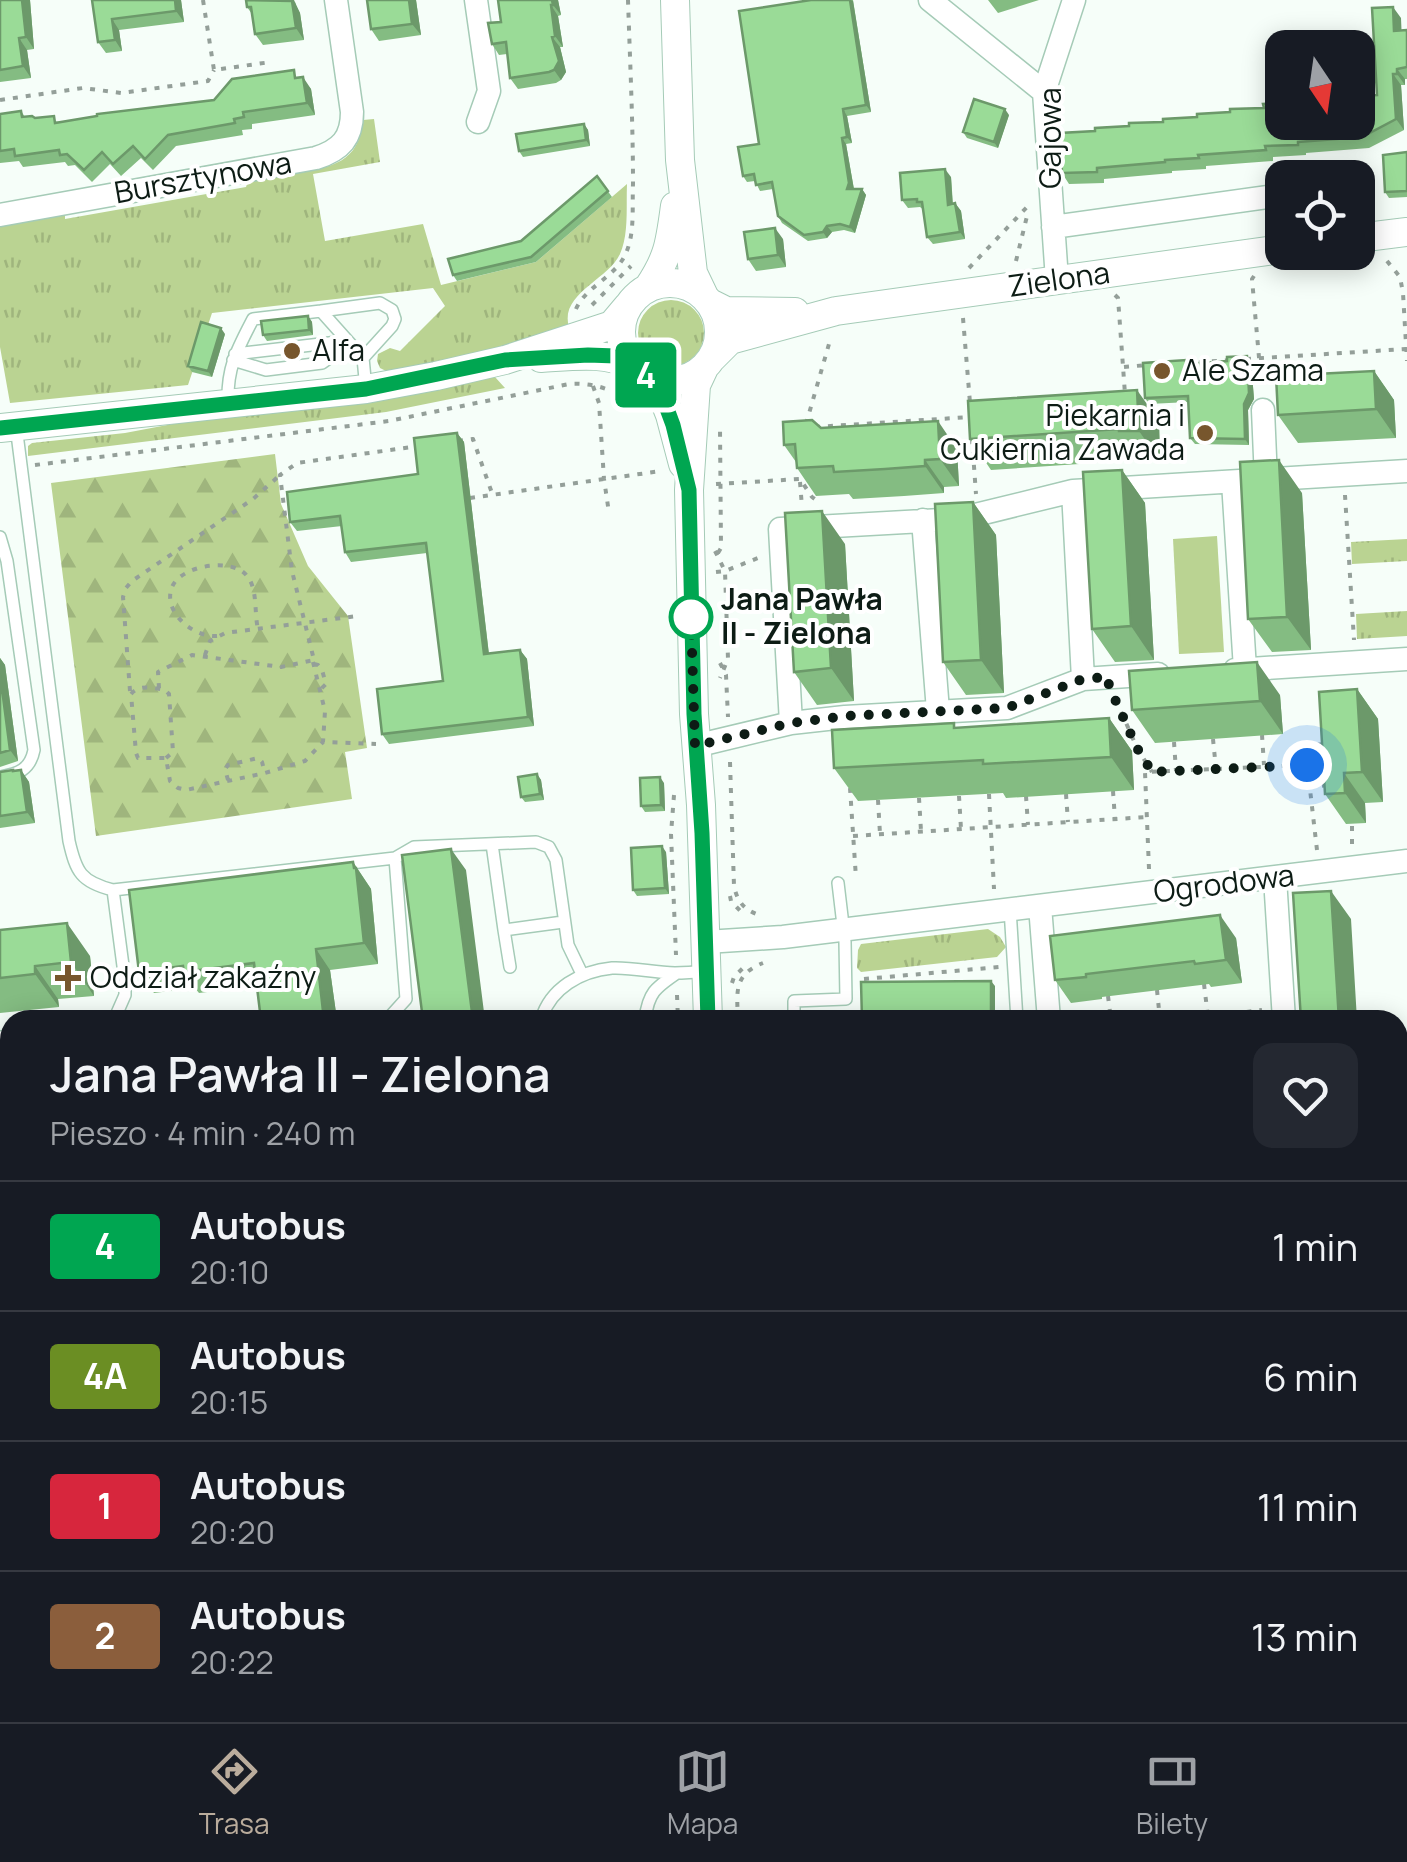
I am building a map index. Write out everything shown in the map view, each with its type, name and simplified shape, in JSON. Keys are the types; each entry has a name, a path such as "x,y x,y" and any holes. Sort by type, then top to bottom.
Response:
{"street":[{"name":"Bursztynowa","path":"0,215 332,153 347,139 352,126 336,0"},
{"path":"476,0 489,92 478,122"},
{"path":"676,0 680,160 694,273 719,324 720,336 682,413 715,741 701,805 708,1010"},
{"path":"930,0 1044,92"},
{"name":"Gajowa","path":"1057,280 1044,92 1074,0"},
{"path":"8,427 366,389 505,360 612,325 662,266 670,248 680,160"},
{"name":"Zielona","path":"1053,227 1265,197"},
{"path":"1375,236 1407,232"},
{"name":"Zielona","path":"708,363 730,340 834,320 971,283 1057,280 1265,257"},
{"path":"682,413 627,356 621,331 638,297 659,284 683,284 707,299"},
{"name":"Zielona","path":"707,299 726,311 834,320"},
{"path":"505,360 616,356 645,372 682,380 708,363"},
{"path":"1263,410 1266,480"},
{"path":"791,723 780,529 959,519 1074,491 1407,472"},
{"path":"1233,482 1245,669"},
{"path":"1074,491 1083,679"},
{"path":"923,520 938,711"},
{"path":"715,741 791,723 846,716 1007,708 1083,679 1407,660"},
{"name":"Ogrodowa","path":"706,942 777,937 843,922 1002,903 1040,906 1407,861"},
{"path":"1274,1010 1275,878"},
{"path":"1040,906 1047,1010"}],"lane":[{"path":"228,404 227,378 252,319 380,303 392,310 395,319 362,358"},
{"path":"321,311 362,358 366,389"},
{"path":"234,357 266,370 322,364 347,342"},
{"path":"234,357 347,342"},
{"path":"8,427 20,467 69,841 74,864 89,884 113,890 395,858 414,846 536,842 549,847 556,860 568,944 582,974"},
{"path":"0,537 7,561 34,750 26,769 0,777"},
{"path":"492,844 510,967"},
{"path":"395,858 406,999 396,1010"},
{"path":"794,1010 794,1001 846,1000 838,883"},
{"path":"113,890 126,982 118,1010"},
{"path":"1002,903 1013,966 1015,1010"},
{"path":"504,930 564,922"},
{"path":"544,1010 559,989 582,974 614,968 677,974 707,972"},
{"path":"646,1010 654,989 677,974"}],"path":[{"path":"0,100 83,88 121,94 208,80 214,70 203,0"},
{"path":"580,334 573,315 580,301 618,265 627,251 631,232 628,0"},
{"path":"214,70 271,62"},
{"path":"834,320 805,428 971,417 971,283 962,275 1031,202 1015,268"},
{"path":"580,334 587,310 632,264"},
{"path":"1263,410 1252,279 1265,264"},
{"path":"1106,286 1118,298 1126,410"},
{"path":"1405,292 1407,362"},
{"path":"1182,363 1406,349"},
{"path":"1124,367 1162,364"},
{"path":"20,467 388,420 569,384 592,384 612,391 632,402 651,420 706,410 713,420 713,452"},
{"path":"592,384 599,403 610,513"},
{"path":"714,551 721,548 720,424"},
{"path":"972,434 977,504"},
{"path":"454,442 473,439 493,496"},
{"path":"131,694 138,688 159,688 169,694 173,752 166,758 138,758 131,694 123,597 132,581 254,499 297,463 434,444"},
{"path":"470,498 661,471"},
{"path":"166,758 170,781 186,790 304,761 323,742 325,711 292,571 280,476"},
{"path":"1343,476 1355,662"},
{"path":"800,479 804,527"},
{"path":"714,551 716,574 780,548"},
{"path":"714,551 725,572 728,659 719,679 720,694"},
{"path":"258,628 252,587 246,573 232,565 212,565 188,574 171,588 171,601 183,624 198,634 217,636 357,616"},
{"path":"204,656 210,641 217,636"},
{"path":"159,688 158,672 192,655 281,668 313,662"},
{"path":"718,661 726,675 715,741 727,888 731,902 742,915 755,922 770,922 785,958 758,964 746,972 737,990 735,1010"},
{"path":"1108,677 1137,748 1152,772"},
{"path":"1262,735 1264,767"},
{"path":"1214,739 1216,769"},
{"path":"715,741 737,899 757,915 781,914 772,954 757,957 734,977 730,990 733,1010"},
{"path":"323,742 376,744"},
{"path":"1174,742 1176,771"},
{"path":"1318,858 1305,746 1341,742"},
{"path":"228,780 228,764 258,758 265,772"},
{"path":"1150,878 1144,772 1307,765"},
{"path":"843,922 858,912 849,780"},
{"path":"1309,787 1344,784"},
{"path":"1113,791 1115,819"},
{"path":"988,794 1002,903"},
{"path":"1066,794 1068,822"},
{"path":"959,796 961,829"},
{"path":"1026,796 1028,824"},
{"path":"919,798 921,832"},
{"path":"878,800 880,834"},
{"path":"853,836 1146,817"},
{"path":"1351,854 1352,824"},
{"path":"863,992 863,979 1013,966"},
{"path":"911,987 912,974"},
{"path":"1204,984 1207,1010"},
{"path":"1156,990 1159,1010"},
{"path":"1108,996 1110,1010"}],"green space":[{"path":"374,119 380,162 313,174 325,241 423,224 441,285 536,262 627,184 626,229 620,254 571,305 569,327 473,354 388,372 380,368 378,354 390,348 400,351 445,306 433,288 212,313 188,385 10,403 0,347 0,226 65,214 65,219 246,187 248,181 332,165 356,146 363,120"},
{"path":"671,300 695,309 704,333 695,357 671,366 647,357 638,333 647,309"},
{"path":"495,377 505,388 386,412 28,456 32,443 401,396"},
{"path":"275,454 281,504 308,566 348,616 367,748 345,752 352,799 96,836 51,483"},
{"path":"1217,536 1224,652 1179,654 1173,539"},
{"path":"1407,539 1407,561 1352,564 1351,542"},
{"path":"1407,611 1407,636 1357,639 1356,614"},
{"path":"988,929 1006,947 997,957 861,972 857,968 861,944"}],"building":[{"path":"0,0 22,0 26,37 19,38 23,66 0,70"},
{"path":"92,0 175,0 176,11 112,19 115,40 98,42"},
{"path":"246,0 292,1 296,28 255,34 251,7 247,7"},
{"path":"367,0 409,0 412,24 371,29"},
{"path":"498,0 552,0 552,37 559,61 554,70 510,78 506,42 492,44 488,23 501,22"},
{"path":"811,0 850,0 866,105 843,109 847,189 862,189 850,227 827,226 823,232 804,235 778,216 772,182 756,185 754,174 743,176 738,147 759,144 739,11"},
{"path":"1393,7 1394,31 1407,30 1407,67 1393,74 1396,119 1375,130 1377,95 1372,8"},
{"path":"294,70 295,78 303,77 307,103 243,112 244,117 234,119 235,123 168,135 145,159 133,146 113,164 102,152 84,170 67,154 60,155 59,150 15,156 14,149 0,151 0,114 21,111 22,117 54,116 55,123 214,100 232,79"},
{"path":"974,99 1005,109 994,142 963,132"},
{"path":"1265,104 1265,140 1324,140 1097,168 1097,172 1062,173 1060,133 1163,122 1230,109 1264,108"},
{"path":"584,124 586,140 519,151 516,134"},
{"path":"1407,152 1407,191 1385,192 1383,155"},
{"path":"945,169 948,205 955,203 960,232 927,237 922,202 902,200 900,173"},
{"path":"597,176 608,191 531,257 453,275 448,259 521,241"},
{"path":"775,228 778,255 748,259 744,232"},
{"path":"308,316 309,330 263,335 261,321"},
{"path":"201,322 221,328 208,371 188,366"},
{"path":"1247,356 1245,439 1190,438 1188,396 1145,398 1143,363 1186,360 1186,364"},
{"path":"1374,371 1376,409 1278,415 1276,376"},
{"path":"1137,390 1139,431 970,439 968,401"},
{"path":"812,420 821,428 938,421 940,459 925,460 925,466 885,469 834,472 833,466 797,468 795,444 784,445 783,422"},
{"path":"457,433 484,654 520,650 528,717 382,734 377,689 443,681 426,543 345,552 340,516 290,522 287,492 418,474 414,438"},
{"path":"1279,460 1287,617 1248,619 1240,462"},
{"path":"1122,470 1131,626 1092,629 1083,472"},
{"path":"973,502 981,660 943,662 935,504"},
{"path":"822,511 831,668 794,672 785,513"},
{"path":"1257,662 1260,701 1132,710 1129,671"},
{"path":"0,674 10,750 0,753"},
{"path":"1357,689 1362,772 1344,773 1345,793 1325,794 1319,692"},
{"path":"1109,718 1111,757 834,768 832,730 954,723 954,728"},
{"path":"21,770 27,812 0,816 0,772"},
{"path":"537,774 540,794 521,797 518,777"},
{"path":"660,777 661,805 641,806 640,778"},
{"path":"662,846 665,888 633,890 631,848"},
{"path":"451,849 472,1010 422,1010 402,855"},
{"path":"353,862 364,943 316,949 323,1010 260,1010 254,963 184,972 183,966 139,972 129,890"},
{"path":"1331,891 1338,1010 1300,1010 1293,893"},
{"path":"1220,915 1226,960 1055,980 1050,936"},
{"path":"67,923 71,962 35,966 35,974 0,978 0,930"},
{"path":"991,981 991,1010 862,1010 861,982"}],"bus line":[{"name":"4","path":"0,428 366,389 505,360 616,356 656,379 673,425 689,490 695,746 701,805 708,1010"}],"place":[{"name":"Alfa","path":"292,351"},
{"name":"Ale Szama","path":"1162,371"},
{"name":"Piekarnia i Cukiernia Zawada","path":"1205,433"},
{"name":"Jana Pawła II - Zielona","path":"691,617"},
{"name":"Oddział zakaźny","path":"68,978"}],"route":[{"path":"691,617 695,746 791,723 846,716 1007,708 1083,679 1108,677 1137,748 1152,772 1307,765"}]}
